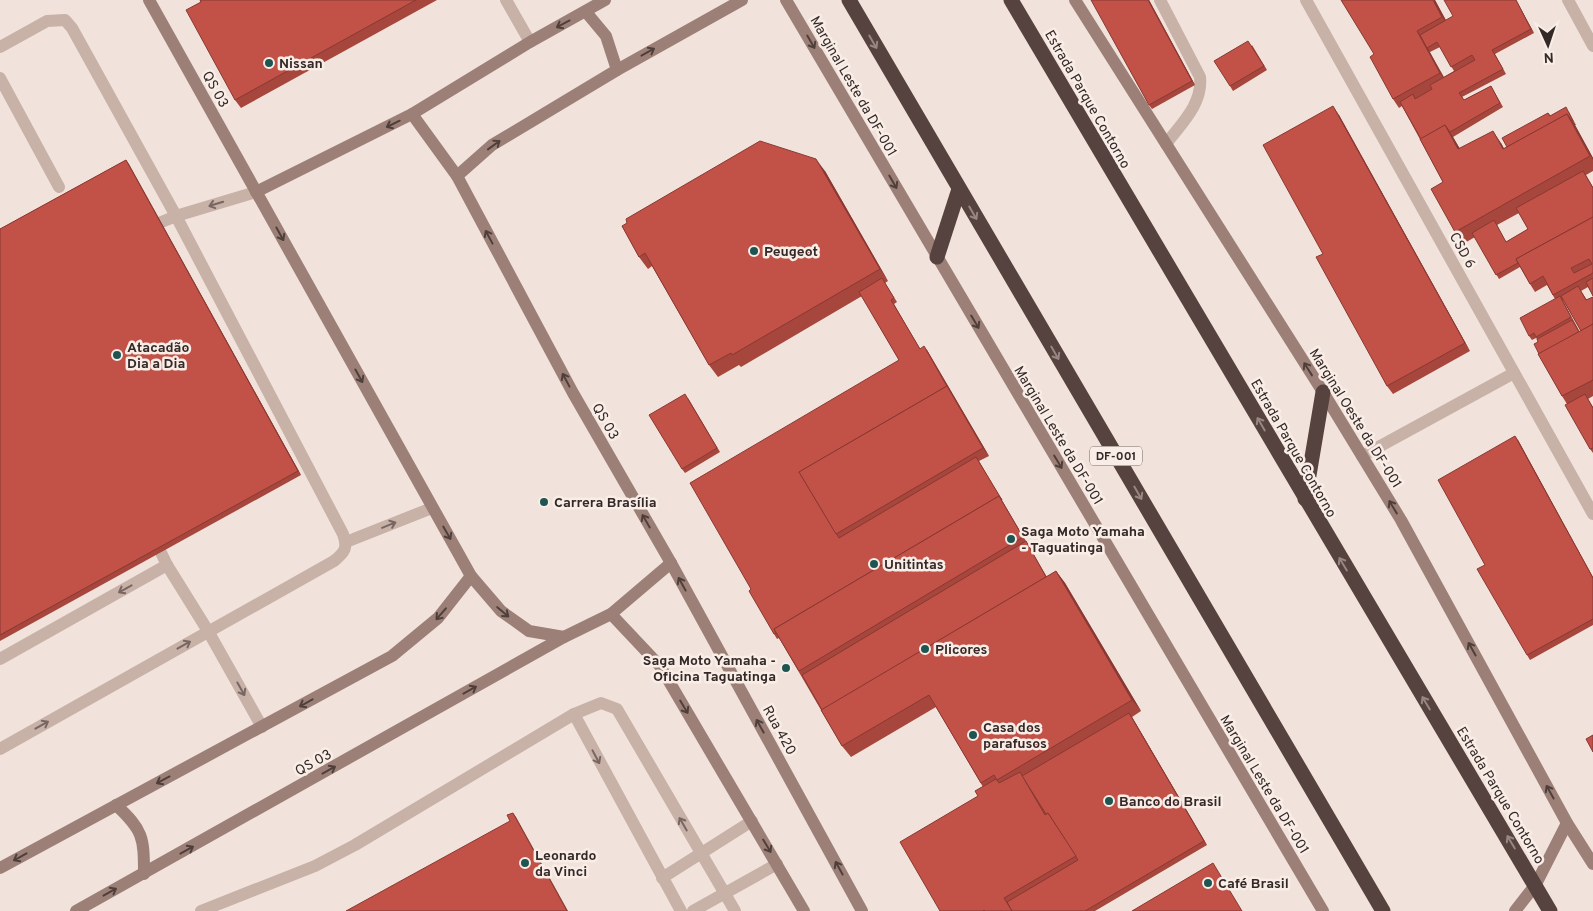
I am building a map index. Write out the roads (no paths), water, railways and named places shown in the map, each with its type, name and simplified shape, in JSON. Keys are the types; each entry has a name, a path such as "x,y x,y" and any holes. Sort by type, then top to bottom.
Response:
{"highway":[{"name":"DF-001","path":"848,0 1383,911"},
{"name":"Estrada Parque Contorno","path":"1012,0 1305,499 1536,884 1550,911"},
{"path":"937,257 959,189"},
{"path":"1305,499 1323,392"}],"main road":[{"name":"QS 03","path":"149,0 471,576 501,611 529,631 564,637"},
{"path":"256,192 412,114 530,42 605,0"},
{"path":"457,176 492,145 617,70 742,0"},
{"name":"Marginal Leste da DF-001","path":"786,0 1323,911"},
{"name":"Marginal Oeste da DF-001","path":"1075,0 1323,392 1401,520 1567,823 1593,864"},
{"path":"586,12 606,36 617,70"},
{"name":"QS 03","path":"76,911 564,637 610,614 671,563 573,392 457,176 412,114"},
{"name":"Rua 420","path":"671,563 862,911"},
{"path":"0,868 392,656 438,618 471,576"},
{"path":"610,614 660,666 804,911"},
{"path":"116,805 135,823 144,844 144,874"},
{"path":"1515,911 1536,884 1567,823"}],"street":[{"path":"506,0 530,42"},
{"path":"1160,0 1200,78 1202,90 1196,104 1166,144"},
{"name":"CSD 6","path":"1306,0 1593,514"},
{"path":"1568,0 1593,46"},
{"path":"0,48 47,21 65,20 72,28 176,216 346,542 344,554 334,561 0,749"},
{"path":"0,78 59,187"},
{"path":"132,234 176,216 256,192"},
{"path":"1362,456 1514,373"},
{"path":"346,542 432,508"},
{"path":"150,529 166,564 208,631 262,727"},
{"path":"0,659 166,564"},
{"path":"200,911 315,866 355,845 574,714 601,703 616,709 735,911"},
{"path":"574,714 681,911"},
{"path":"662,878 752,821"},
{"path":"693,911 777,864"}],"place":[{"name":"Nissan","path":"269,63"},
{"name":"Peugeot","path":"754,251"},
{"name":"Atacadão Dia a Dia","path":"117,355"},
{"name":"Carrera Brasília","path":"544,502"},
{"name":"Saga Moto Yamaha - Taguatinga","path":"1011,539"},
{"name":"Unitintas","path":"874,564"},
{"name":"Plicores","path":"925,649"},
{"name":"Saga Moto Yamaha - Oficina Taguatinga","path":"786,668"},
{"name":"Casa dos parafusos","path":"973,735"},
{"name":"Banco do Brasil","path":"1109,801"},
{"name":"Leonardo da Vinci","path":"525,863"},
{"name":"Café Brasil","path":"1208,883"}]}
